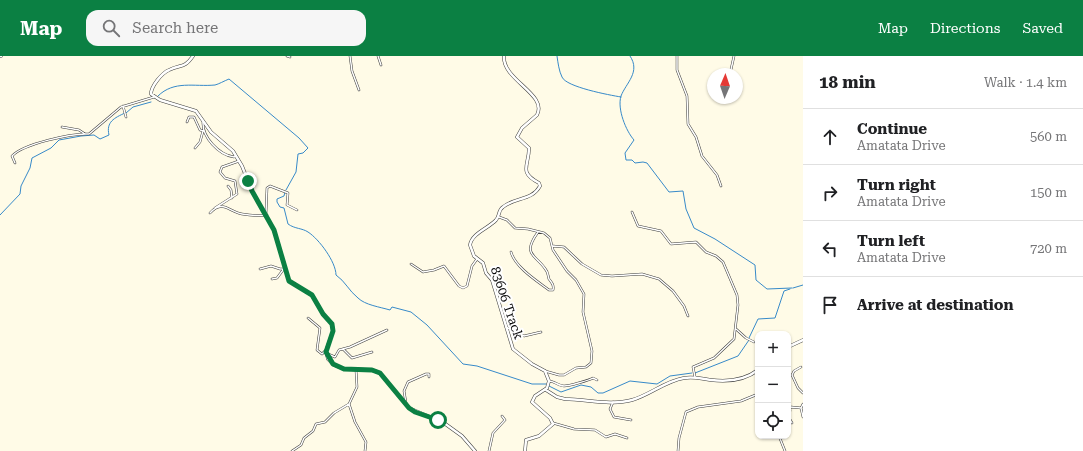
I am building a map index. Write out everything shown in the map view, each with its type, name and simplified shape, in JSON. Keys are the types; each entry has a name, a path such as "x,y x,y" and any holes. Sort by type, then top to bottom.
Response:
{"street":[{"path":"154,97 151,94 151,90 160,79 169,70 187,64 193,56"},
{"path":"350,56 352,71 359,90"},
{"path":"378,56 381,65"},
{"path":"504,56 504,63 517,82 534,98 538,105 537,115 522,128 518,137 529,148 526,168 528,175 540,185 539,189 530,196 503,206 500,210 499,217 507,220 515,228 528,229 544,233 550,238 555,253 567,271 576,280 584,294 583,312 592,358 587,366 576,368 564,375 545,371"},
{"path":"678,56 677,70 687,96 687,122 697,138 702,156 717,175 721,186"},
{"path":"731,68 734,56"},
{"path":"15,163 12,156 19,150 58,137 89,134 123,106 154,97 193,109 197,112 211,132 227,145 240,161 252,191 274,230 284,269 289,281 312,295 323,314 332,324 333,331 326,351 323,354 317,350 320,328 308,318"},
{"path":"123,106 126,117"},
{"path":"187,122 190,117 194,117 200,130 204,131"},
{"path":"202,120 204,131 212,143 224,154 233,157 236,156"},
{"path":"62,127 79,130 85,134"},
{"path":"195,148 200,142 204,131"},
{"path":"210,213 237,193 236,183 223,177 220,172 221,169 240,161"},
{"path":"228,186 231,190 232,198"},
{"path":"266,214 265,193 266,188 270,186 288,192 287,204 297,210"},
{"path":"215,208 228,208 242,214 266,214"},
{"path":"632,212 638,226 661,231 672,244 697,242 706,252 721,260 737,295 738,305 734,338 718,356 693,367 695,377"},
{"name":"83606 Track","path":"499,217 471,241 470,246 477,259 482,262 492,280 513,349 532,364 545,371"},
{"path":"512,252 514,258 531,277 550,290 553,290 553,285 546,270 534,259 531,252 532,242 538,232"},
{"path":"553,246 564,247 582,264 602,275 642,274 659,279 673,291 684,306 688,316"},
{"path":"411,264 423,272 432,271 444,266 459,286 463,288 467,286 472,266 477,259"},
{"path":"260,269 273,266 284,269"},
{"path":"272,279 277,278 284,269"},
{"path":"506,327 524,336 541,332"},
{"path":"736,329 746,338 754,342"},
{"path":"326,351 334,358 339,350 387,330"},
{"path":"791,346 803,340"},
{"path":"343,349 352,358 372,352"},
{"path":"326,351 334,365 356,370 372,370 380,373 407,406 415,412 433,418 448,426 462,436 475,451"},
{"path":"801,367 794,371 792,375 798,388 803,393"},
{"path":"292,451 301,445 304,438 312,433 316,424 327,420 334,413 349,404 357,387 356,370"},
{"path":"545,371 549,381 546,390 535,396 532,403 550,418 553,423 574,429 596,430 606,437 616,434 627,438"},
{"path":"546,390 561,398 613,402 630,401 658,389 670,381 695,377 711,380 728,380 745,377 755,372"},
{"path":"407,406 404,391 408,382 426,374 429,374 429,376"},
{"path":"549,381 565,386 576,382 587,382 593,378 597,380"},
{"path":"678,451 683,418 686,412 693,408 732,403 755,395"},
{"path":"613,402 610,409 614,417 631,420"},
{"path":"349,404 355,422 366,442 365,451"},
{"path":"803,404 801,408 803,417"},
{"path":"791,407 801,408"},
{"path":"489,451 492,432 505,420 502,416"},
{"path":"525,451 526,440 541,435 553,423"},
{"path":"780,439 785,451"}],"waterway":[{"path":"557,56 560,72 565,81 588,90 621,97"},
{"path":"630,56 634,67 632,77 623,91 620,101 623,120 634,140 625,153 626,160 632,160 635,163 647,163 669,192 683,191 686,209 694,228 715,239 755,265 756,280 767,289 792,288"},
{"path":"158,96 164,91 178,86 215,85 229,79 299,138 308,148 303,153 298,154 296,172 286,190"},
{"path":"126,113 133,107 151,102"},
{"path":"0,215 20,194 21,186 30,168 32,158 51,148 59,140 94,135 100,139 109,135 108,131 112,121 125,113"},
{"path":"285,192 284,196 277,199 277,202 280,207 284,208 288,224 306,231 317,240 330,258 336,275 361,300 390,310 392,307 411,312 427,325 463,364 477,366 532,384 546,384"},
{"path":"793,288 803,285"},
{"path":"749,338 758,319 775,318 784,291 790,289"},
{"path":"695,373 738,356 749,340"},
{"path":"549,386 561,392 581,385 591,387 598,393 603,393 630,381 657,384 670,376 692,373"}],"route":[{"path":"248,181 252,191 271,222 290,283 312,295 323,314 333,326 333,331 328,341 326,350 328,359 340,368 372,370 380,373 409,408 415,412 438,420"}]}
